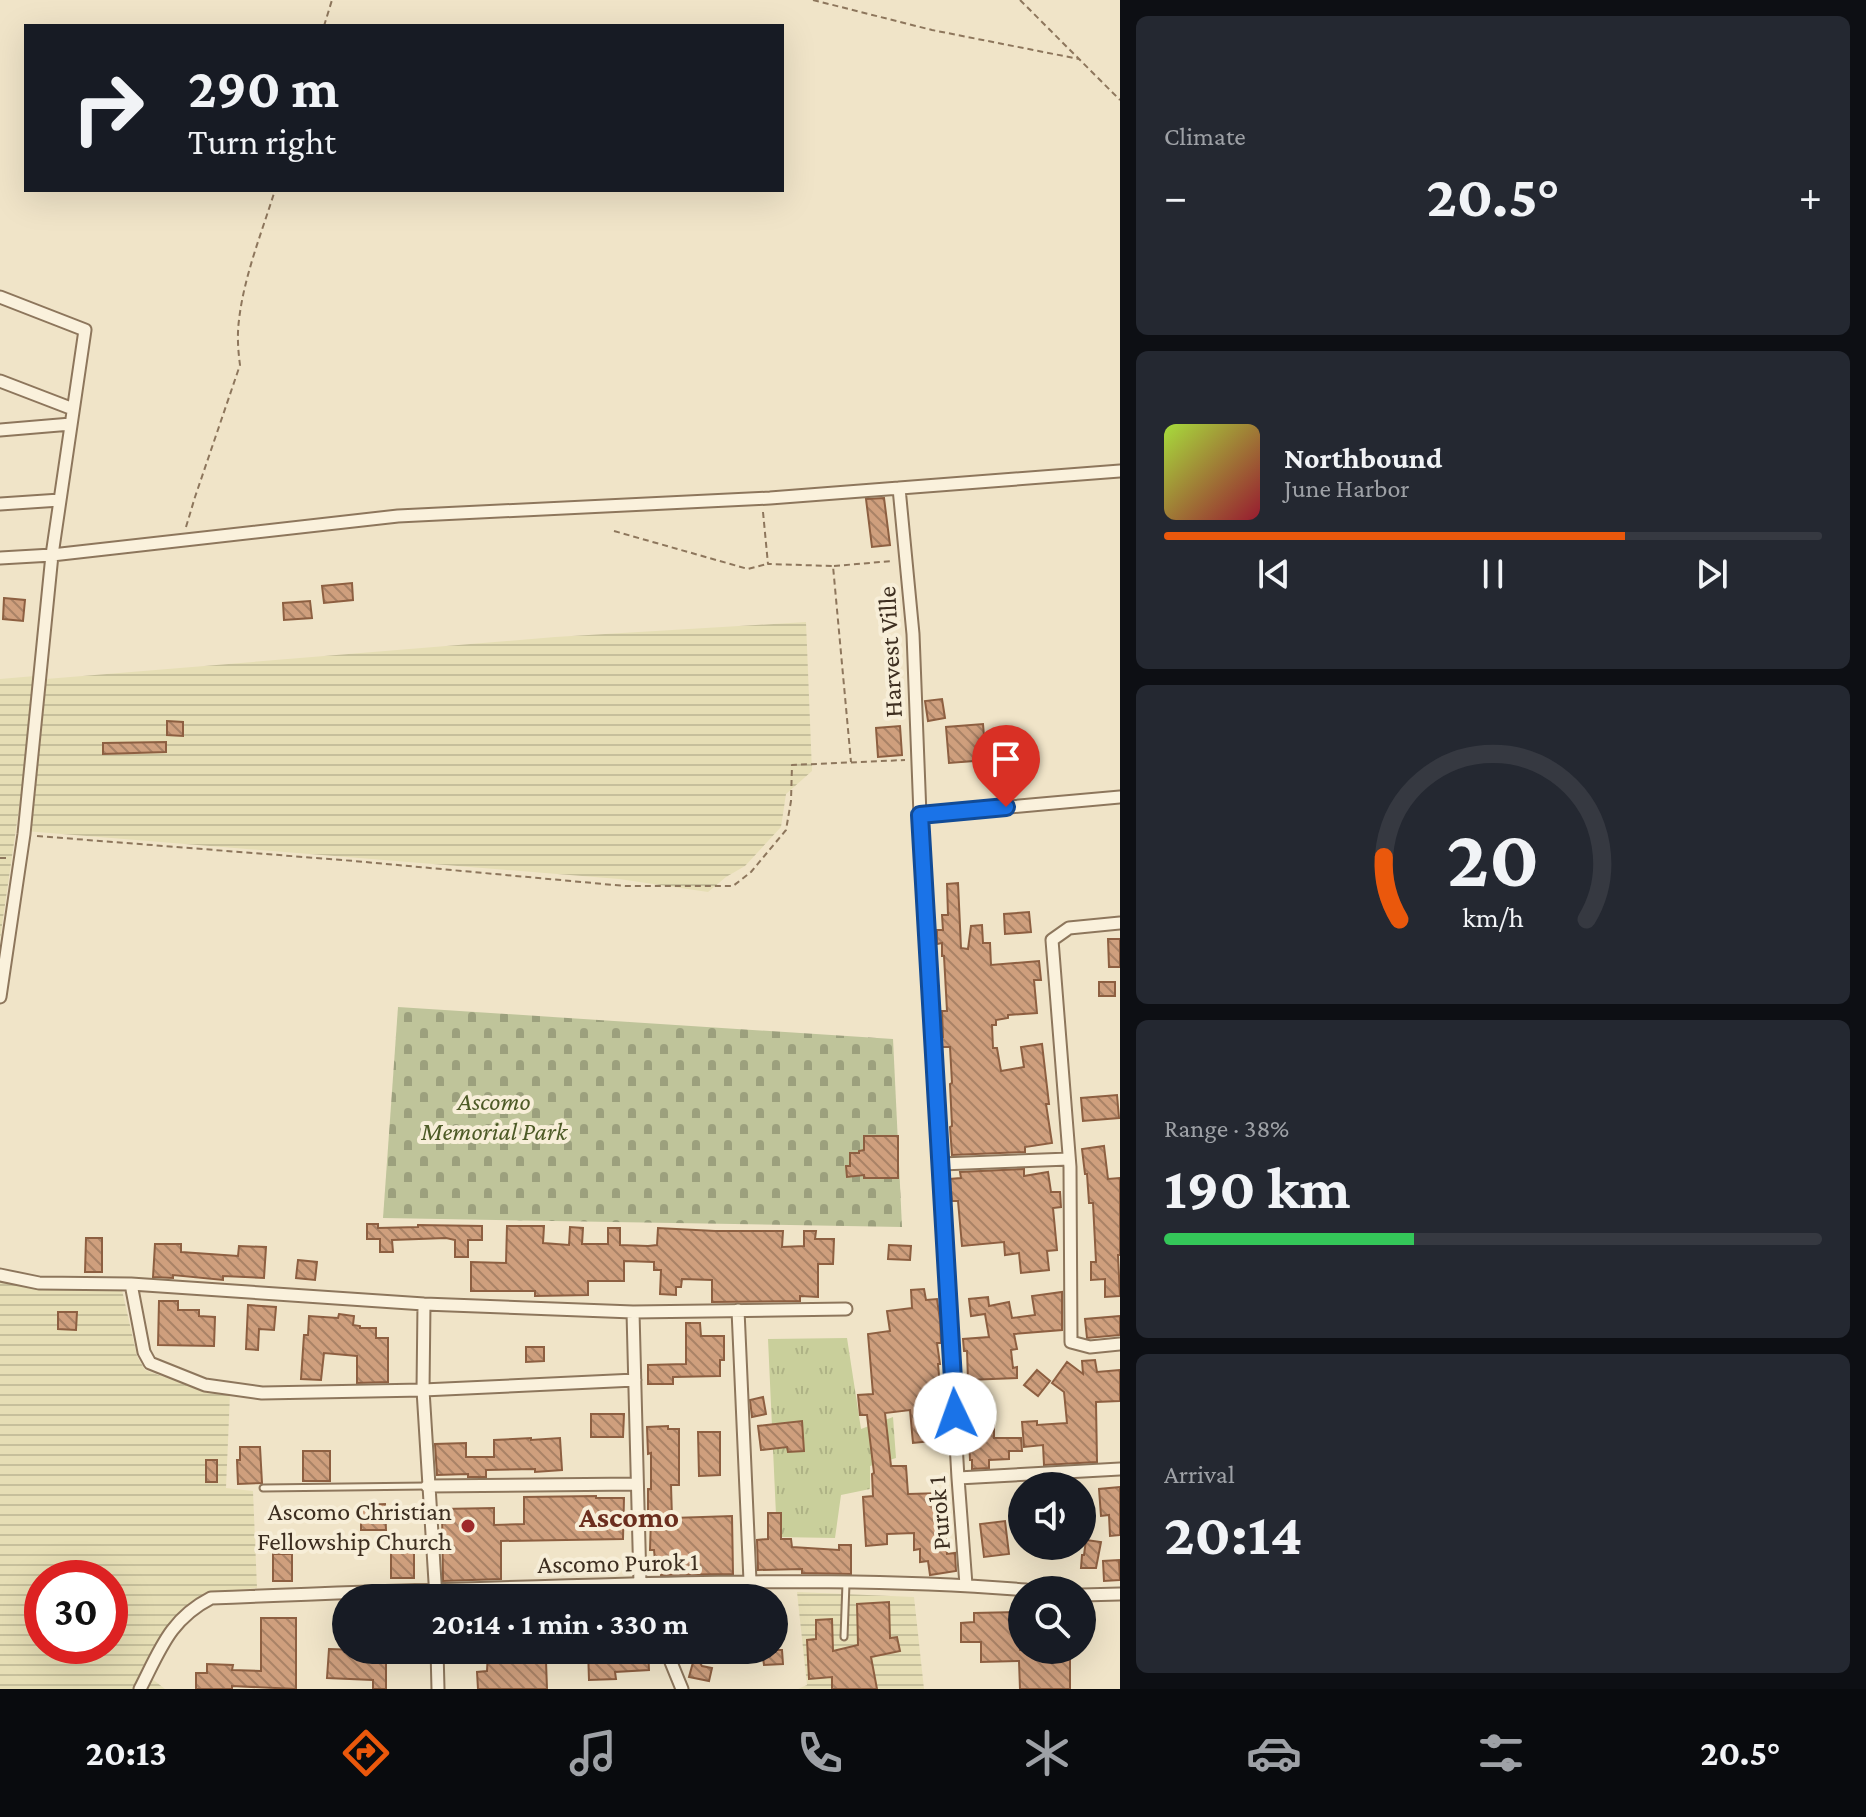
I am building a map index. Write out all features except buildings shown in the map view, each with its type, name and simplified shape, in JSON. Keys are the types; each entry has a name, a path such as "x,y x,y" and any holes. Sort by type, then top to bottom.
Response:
{"street":[{"path":"0,297 85,330 52,555 24,834 0,997"},
{"path":"0,381 73,409"},
{"path":"0,430 71,424"},
{"path":"0,558 52,555 398,516 762,498 1120,471"},
{"name":"Harvest Ville","path":"899,488 913,634 920,815"},
{"path":"0,504 60,500"},
{"path":"920,815 1120,797"},
{"name":"Purok 1","path":"920,815 966,1585"},
{"path":"1120,923 1069,928 1052,940 1069,1159 1071,1342 1090,1347 1120,1344"},
{"path":"941,1164 1069,1159"},
{"path":"0,1275 39,1283 131,1284 424,1304 633,1312 846,1309"},
{"path":"131,1284 144,1352 150,1363 205,1385 262,1393 423,1390 635,1380"},
{"path":"424,1304 423,1390 435,1584"},
{"path":"738,1310 750,1581"},
{"path":"633,1312 640,1584"},
{"path":"958,1478 1120,1469"},
{"path":"427,1486 637,1484"},
{"name":"Ascomo Purok 1","path":"640,1584 846,1582 1008,1588"},
{"path":"1096,1595 1120,1594"},
{"name":"Ascomo Purok 1","path":"140,1689 172,1630 196,1605 211,1598 332,1596"},
{"path":"437,1664 438,1689"},
{"path":"672,1664 682,1689"}],"lane":[{"path":"263,1488 427,1486"},
{"path":"844,1637 846,1582"}],"path":[{"path":"325,24 332,0"},
{"path":"813,0 932,30 1079,59"},
{"path":"1020,0 1120,100"},
{"path":"183,541 240,365 239,320 244,292 274,192"},
{"path":"762,498 768,564"},
{"path":"614,531 748,569 768,564 833,566 906,560"},
{"path":"833,566 851,763"},
{"path":"24,834 625,886 733,886 751,872 786,830 792,765 917,759"}],"shaded area":[{"path":"806,622 812,771 786,794 781,827 745,866 708,892 619,879 25,831 46,679 555,637"},
{"path":"35,676 23,781 0,939 0,679"},
{"path":"0,1281 31,1286 122,1290 137,1356 145,1370 200,1390 230,1394 226,1488 253,1491 257,1588 204,1594 184,1607 168,1625 141,1670 165,1689 0,1689"},
{"path":"797,1592 914,1597 924,1689 798,1689 807,1685"}],"green space":[{"name":"Ascomo Memorial Park","path":"398,1007 893,1039 902,1227 383,1218"},
{"path":"847,1338 861,1429 893,1417 896,1458 870,1466 870,1489 841,1495 835,1538 777,1537 768,1339"}],"place":[{"name":"Ascomo Christian Fellowship Church","path":"468,1526"}],"district":[{"name":"Ascomo","path":"629,1516"}],"route":[{"path":"955,1414 920,815 1006,807"}]}
